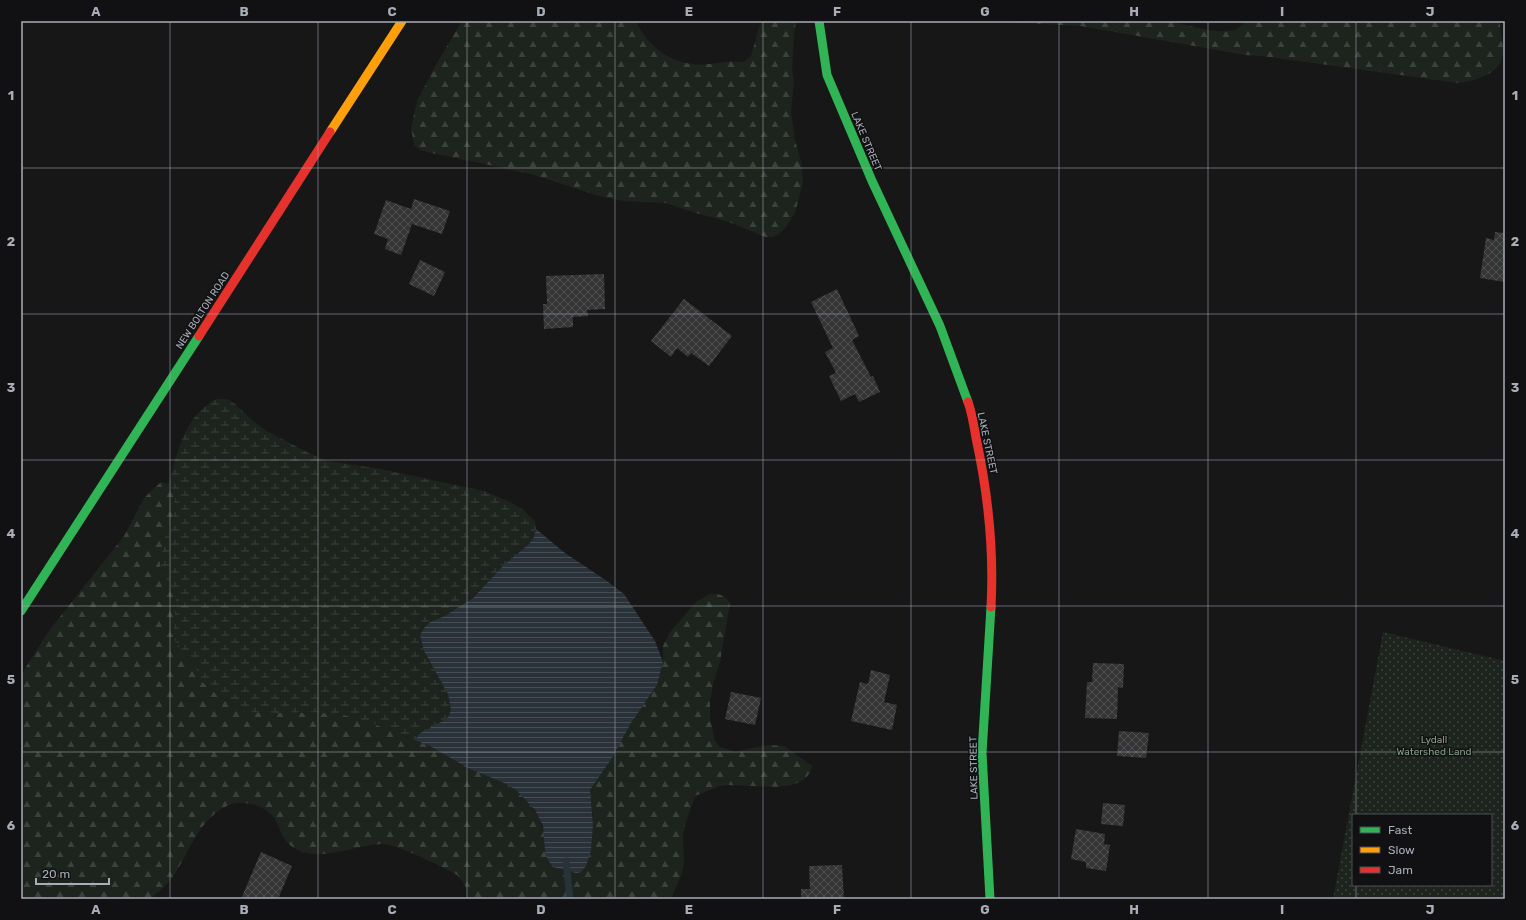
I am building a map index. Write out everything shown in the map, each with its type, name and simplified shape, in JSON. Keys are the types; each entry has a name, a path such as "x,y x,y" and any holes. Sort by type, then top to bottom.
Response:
{"street":[{"name":"NEW BOLTON ROAD","path":"21,611 402,21"},
{"name":"LAKE STREET","path":"819,21 827,75 872,181 940,326 969,405 982,464 990,529 992,589 982,754 990,899"}],"green space":[{"path":"1159,20 1209,30 1231,31 1239,27 1245,21 1500,21 1503,49 1499,64 1494,70 1481,78 1458,83 1262,56 1245,55 1081,26 978,21"},
{"path":"462,21 636,21 645,37 658,50 674,59 700,65 744,62 751,56 761,21 796,21 792,71 794,80 791,112 795,140 802,165 803,182 795,213 780,233 773,237 765,237 729,222 666,203 624,201 599,196 531,174 420,150 414,145 411,128 417,101"},
{"path":"217,399 226,399 233,402 265,430 327,461 381,469 484,491 508,501 522,509 535,521 536,529 534,537 529,544 504,565 484,587 466,603 445,616 430,622 420,635 424,651 448,694 451,710 448,717 420,733 415,740 374,724 344,715 312,712 250,712 220,697 201,681 194,664 175,641 176,598 160,565 164,540 174,516 175,499 169,484 179,447 190,424 197,414"},
{"path":"161,482 169,484 175,499 174,516 164,540 160,565 176,598 175,641 194,664 201,680 207,686 220,697 250,712 320,712 344,715 366,721 430,746 509,786 516,790 530,804 539,818 544,834 545,851 560,869 576,873 591,850 593,815 590,790 612,758 631,723 657,685 663,663 663,646 670,632 696,602 710,594 718,594 725,597 730,603 720,662 713,684 710,701 710,718 715,741 720,747 735,752 768,745 784,746 812,766 808,776 795,784 779,787 728,785 719,786 695,796 684,828 684,864 682,873 671,899 466,899 466,889 457,875 408,851 381,844 334,853 307,853 298,850 286,841 275,819 267,810 248,803 235,803 218,811 202,827 172,878 150,899 21,899 21,675 48,632 124,536 144,498"},
{"name":"Lydall Watershed Land","path":"1383,632 1505,661 1505,899 1333,899"}],"shaded area":[{"path":"536,529 565,553 624,594 655,641 663,662 657,685 631,723 612,758 590,790 593,825 591,850 586,866 581,872 576,873 553,867 548,860 545,851 543,826 535,810 516,790 502,782 470,769 430,746 415,740 420,733 448,717 451,710 448,694 424,651 420,635 424,628 430,622 445,616 473,598 504,565 529,544 534,537"}],"building":[{"path":"414,199 450,211 442,234 412,224 401,255 385,249 388,239 374,234 386,200 411,209"},
{"path":"1495,232 1505,233 1505,282 1480,278 1486,238 1494,240"},
{"path":"420,260 445,272 434,296 409,284"},
{"path":"604,274 605,309 587,310 588,316 573,317 573,327 544,329 543,304 547,304 546,276"},
{"path":"837,289 859,336 852,340 871,377 873,376 880,392 859,402 855,394 841,401 829,376 836,373 825,352 833,348 811,302"},
{"path":"684,299 732,336 709,366 691,353 688,357 677,348 671,357 651,341"},
{"path":"1093,663 1124,664 1123,688 1118,687 1117,719 1085,718 1087,682 1092,682"},
{"path":"871,670 890,675 884,702 897,705 892,730 851,721 860,682 868,684"},
{"path":"731,692 761,698 755,725 725,719"},
{"path":"1119,731 1149,733 1146,758 1117,756"},
{"path":"1103,803 1125,805 1123,826 1101,824"},
{"path":"1076,829 1105,834 1104,844 1110,845 1106,871 1086,868 1086,862 1071,859"},
{"path":"261,852 292,866 278,899 241,899"},
{"path":"842,865 844,899 801,899 801,889 810,889 809,866"}],"waterway":[{"path":"566,861 570,899"}],"traffic: fast":[{"path":"819,21 827,75 872,181 940,326 968,402"},
{"path":"21,611 199,336"},
{"path":"990,899 982,753 991,607"}],"traffic: slow":[{"path":"330,132 402,21"}],"traffic: jam":[{"path":"199,336 330,132"},
{"path":"968,402 973,420 987,501 992,565 991,607"}]}
